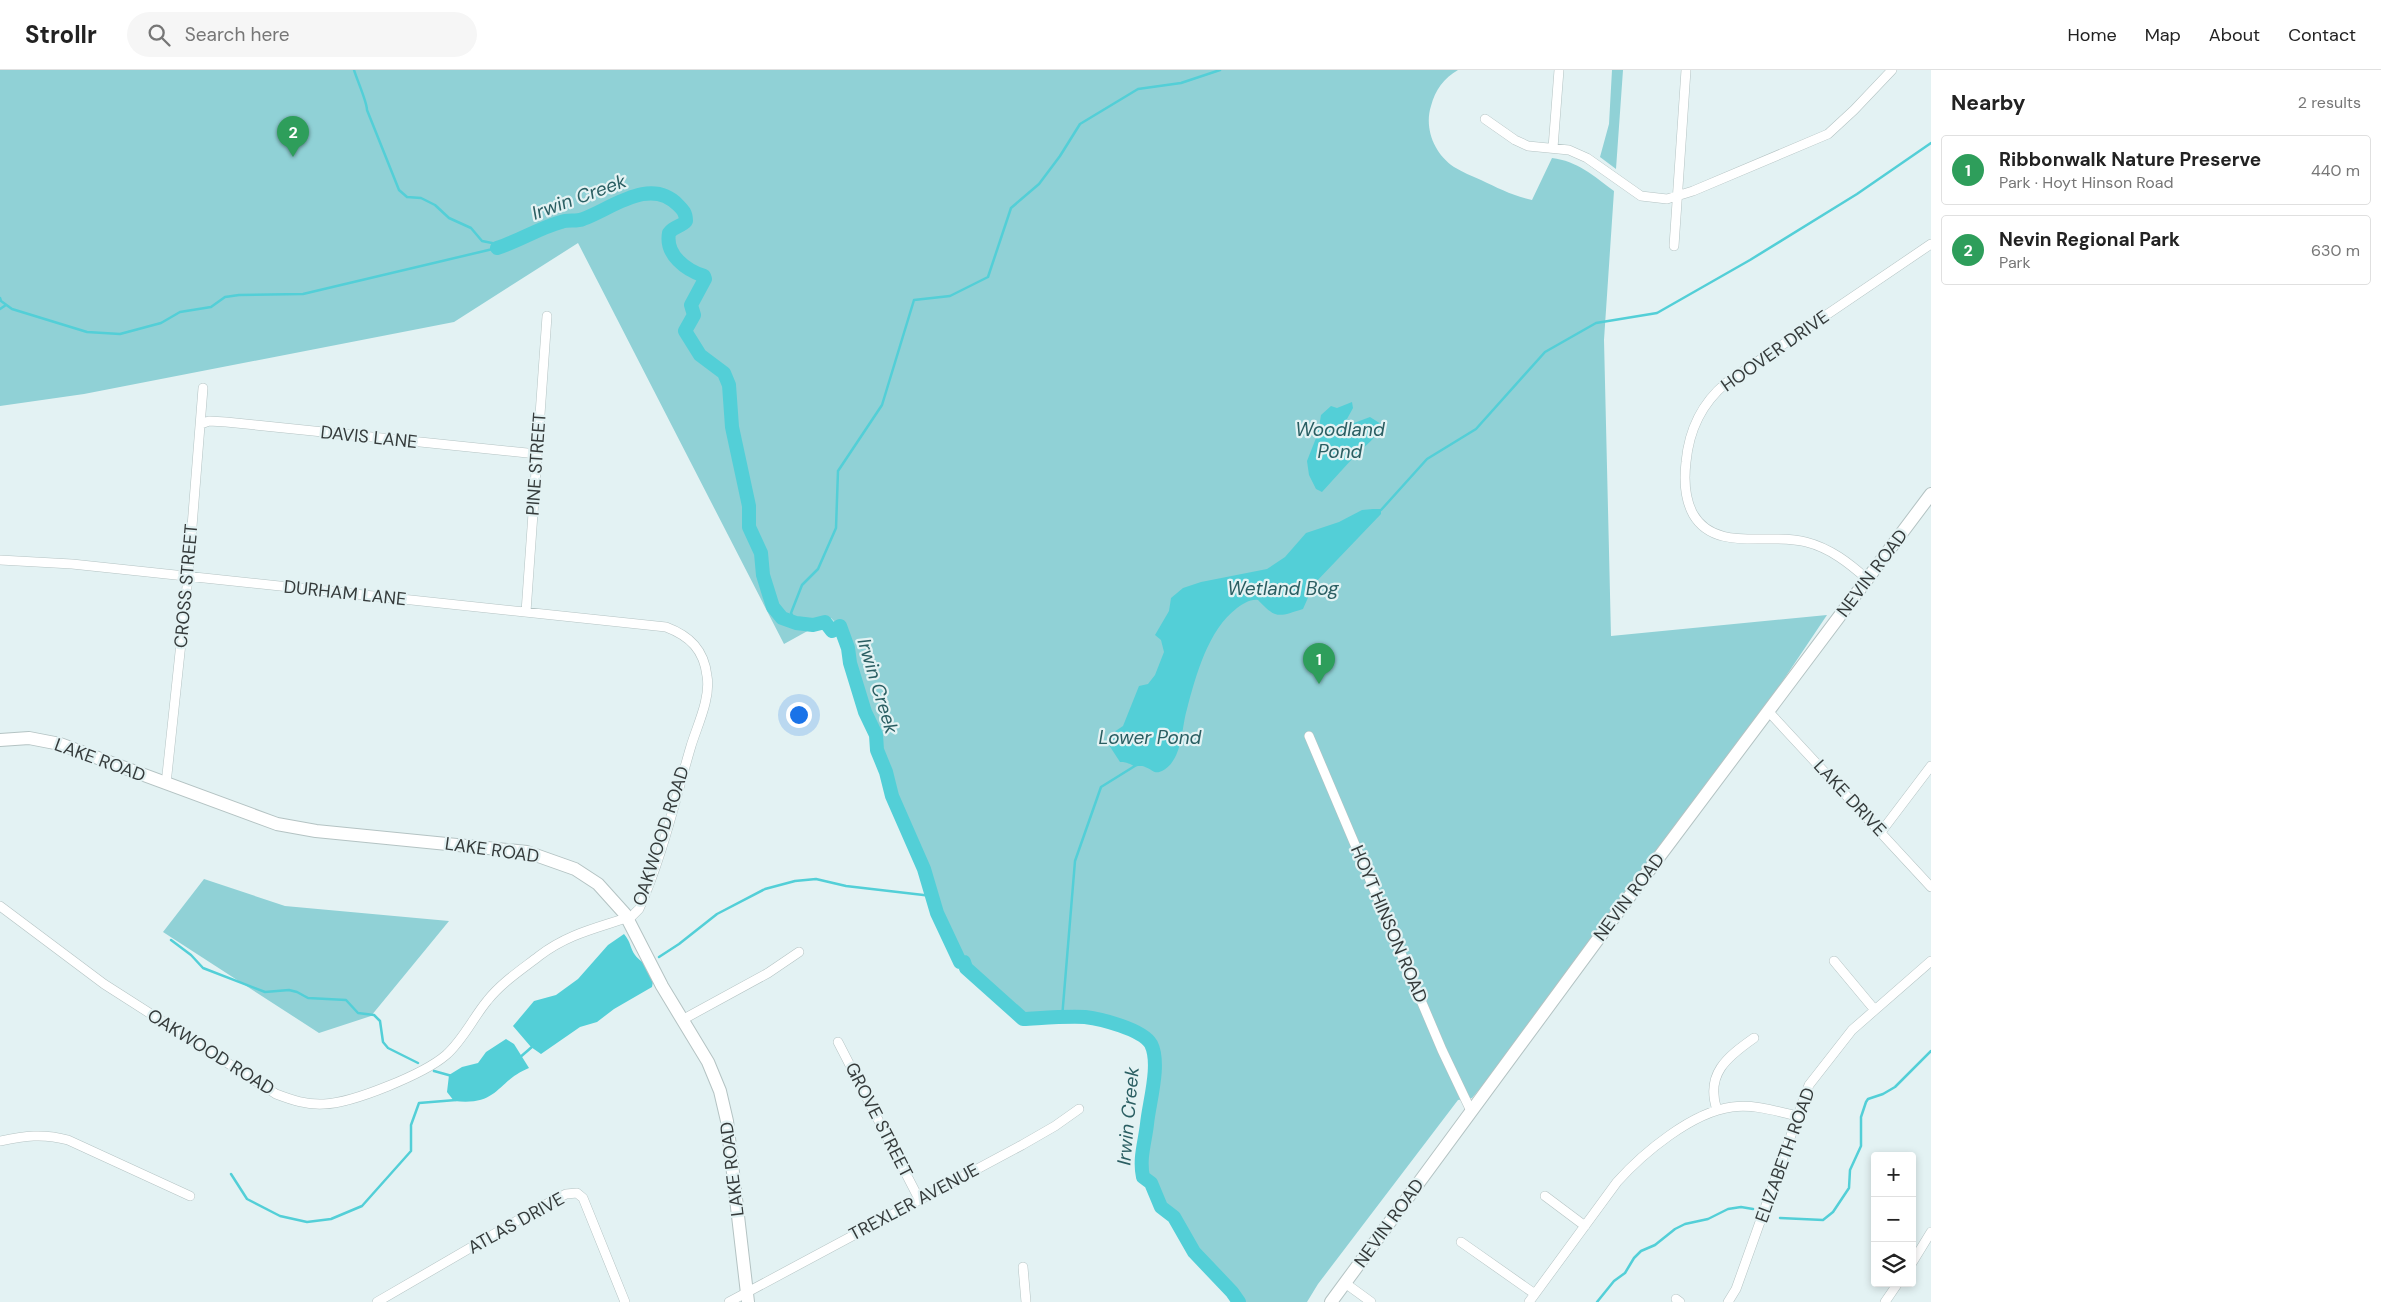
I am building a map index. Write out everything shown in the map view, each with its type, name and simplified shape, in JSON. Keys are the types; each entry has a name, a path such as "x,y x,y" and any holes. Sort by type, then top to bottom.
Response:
{"street":[{"path":"1553,148 1559,70"},
{"path":"1674,246 1686,70"},
{"path":"1485,119 1528,146 1569,150 1587,158 1641,196 1658,200 1677,197 1828,134 1892,70"},
{"name":"HOOVER DRIVE","path":"1867,579 1834,553 1818,545 1786,539 1721,537 1707,531 1696,519 1686,495 1685,470 1690,439 1704,405 1726,383 1931,244"},
{"name":"PINE STREET","path":"526,612 547,316"},
{"name":"CROSS STREET","path":"166,784 188,577 203,388"},
{"name":"DAVIS LANE","path":"201,424 209,421 226,422 537,454"},
{"name":"NEVIN ROAD","path":"1331,1302 1768,710 1931,494"},
{"name":"DURHAM LANE","path":"0,560 72,564 652,625 666,627 688,637"},
{"name":"OAKWOOD ROAD","path":"0,906 88,973 252,1080 291,1100 312,1104 332,1104 412,1076 432,1065 452,1049 494,993 540,955 576,933 627,918 636,913 642,903 668,824 706,693 708,676 703,658 696,645 688,637"},
{"name":"LAKE DRIVE","path":"1768,710 1931,887"},
{"name":"HOYT HINSON ROAD","path":"1309,736 1442,1050 1471,1110"},
{"name":"LAKE ROAD","path":"0,740 30,738 60,744 244,813 299,829 501,848 544,856 575,869 588,877 617,903 627,918 682,1020 708,1062 724,1107 748,1297"},
{"path":"1881,832 1931,766"},
{"path":"682,1020 768,973 799,952"},
{"path":"1834,961 1874,1009"},
{"name":"ELIZABETH ROAD","path":"1728,1302 1736,1289 1809,1085 1852,1030 1931,961"},
{"path":"1717,1110 1713,1099 1713,1087 1721,1066 1728,1057 1754,1038"},
{"name":"GROVE STREET","path":"838,1042 920,1199"},
{"path":"1529,1302 1617,1182 1633,1165 1688,1125 1717,1110 1748,1106 1797,1116"},
{"name":"TREXLER AVENUE","path":"728,1302 748,1297 920,1199 1022,1145 1055,1126 1079,1109"},
{"path":"0,1141 42,1134 68,1140 190,1196"},
{"name":"ATLAS DRIVE","path":"377,1302 539,1208 566,1194 576,1192 583,1198 625,1302"},
{"path":"1545,1196 1585,1226"},
{"path":"1916,1256 1931,1232"},
{"path":"1461,1242 1535,1294"},
{"path":"1023,1267 1026,1302"},
{"path":"1345,1282 1371,1302"},
{"path":"1885,1302 1895,1287"}],"shaded area":[{"path":"0,70 1458,70 1444,81 1438,90 1429,114 1432,140 1447,162 1506,192 1532,200 1552,158 1577,166 1614,191 1604,340 1611,636 1827,615 1766,706 1484,1084 1472,1098 1458,1100 1318,1284 1307,1302 1239,1302 1194,1252 1174,1217 1161,1207 1151,1183 1143,1177 1142,1157 1155,1073 1154,1052 1151,1044 1130,1029 1092,1018 1023,1019 966,968 964,962 960,962 937,913 924,869 892,796 886,772 877,750 876,735 865,712 850,663 848,648 840,627 831,618 784,644 578,243 454,322 84,394 0,406"},
{"path":"1612,70 1623,70 1616,169 1600,157 1609,124"},
{"path":"204,879 285,906 449,921 371,1016 319,1033 163,932"}],"water":[{"name":"Woodland Pond","path":"1352,402 1353,408 1347,419 1354,423 1370,417 1381,424 1377,434 1371,441 1322,492 1316,489 1309,475 1307,461 1318,433 1321,415 1331,406 1337,408"},
{"name":"Lower Pond","path":"1381,509 1381,514 1314,584 1303,609 1278,615 1269,611 1258,600 1249,601 1237,608 1218,628 1199,668 1185,717 1178,752 1169,766 1157,772 1144,766 1120,762 1107,742 1114,732 1123,726 1139,686 1148,684 1155,675 1164,652 1161,640 1155,635 1169,611 1171,598 1183,588 1201,582 1267,569 1285,557 1306,533 1339,522 1362,510"},
{"path":"624,934 635,955 651,970 653,974 652,987 614,1009 597,1022 580,1027 541,1054 531,1047 513,1026 534,1001 556,995 578,979 608,945"},
{"path":"506,1039 514,1044 529,1068 509,1080 496,1092 480,1100 469,1102 454,1101 447,1092 449,1075 462,1067 478,1063 486,1052"}],"waterway":[{"name":"Irwin Creek","path":"354,70 367,110 399,190 407,197 421,198 435,205 449,218 471,228 482,241 492,243 497,248"},
{"path":"796,623 791,613 802,585 818,569 836,528 838,471 882,405 914,300 950,296 988,277 1011,208 1039,184 1060,156 1080,124 1138,89 1181,83 1220,70"},
{"path":"1381,510 1427,459 1476,429 1545,352 1596,323 1657,313 1750,260 1857,194 1931,143"},
{"name":"Irwin Creek","path":"497,248 564,221 583,219 630,197 643,194 667,197 683,210 686,221 669,233 670,248 684,266 704,276 705,279 691,305 694,315 685,331 700,355 724,373 729,385 732,427 749,506 749,527 761,553 763,575 773,607 782,618 796,623 813,625 825,622 832,631 840,626 848,648 850,663 865,712 876,735 877,750 886,772 892,796 924,869 937,913 960,962 964,962 966,968 1023,1019 1092,1018 1130,1029 1151,1044 1154,1052 1155,1073 1142,1157 1143,1177 1151,1183 1161,1207 1174,1217 1194,1252 1239,1302"},
{"path":"0,298 1,301 12,309 87,332 120,334 161,323 180,312 211,307 225,297 303,294 497,248"},
{"path":"0,309 6,305"},
{"path":"1062,1018 1075,861 1101,787 1138,764"},
{"path":"659,957 717,914 765,889 795,881 816,879 846,886 932,896"},
{"path":"171,940 191,955 203,968 265,992 289,990 308,998 346,1000 358,1013 374,1015 380,1021 383,1042 388,1048 418,1063"},
{"path":"518,1059 533,1046"},
{"path":"1780,1218 1823,1220 1833,1212 1849,1188 1850,1170 1861,1146 1861,1117 1866,1102 1868,1099 1883,1094 1895,1087 1931,1051"},
{"path":"434,1071 452,1076"},
{"path":"231,1174 247,1199 280,1216 307,1222 331,1219 362,1206 411,1151 411,1125 419,1103 456,1100"},
{"path":"1597,1302 1614,1281 1625,1273 1634,1258 1641,1251 1655,1245 1675,1229 1685,1224 1708,1219 1728,1209 1741,1207 1753,1209"}],"place":[{"name":"Nevin Regional Park","path":"293,157"},
{"name":"Ribbonwalk Nature Preserve","path":"1319,684"}],"water label":[{"name":"Wetland Bog","path":"1283,588"}]}
